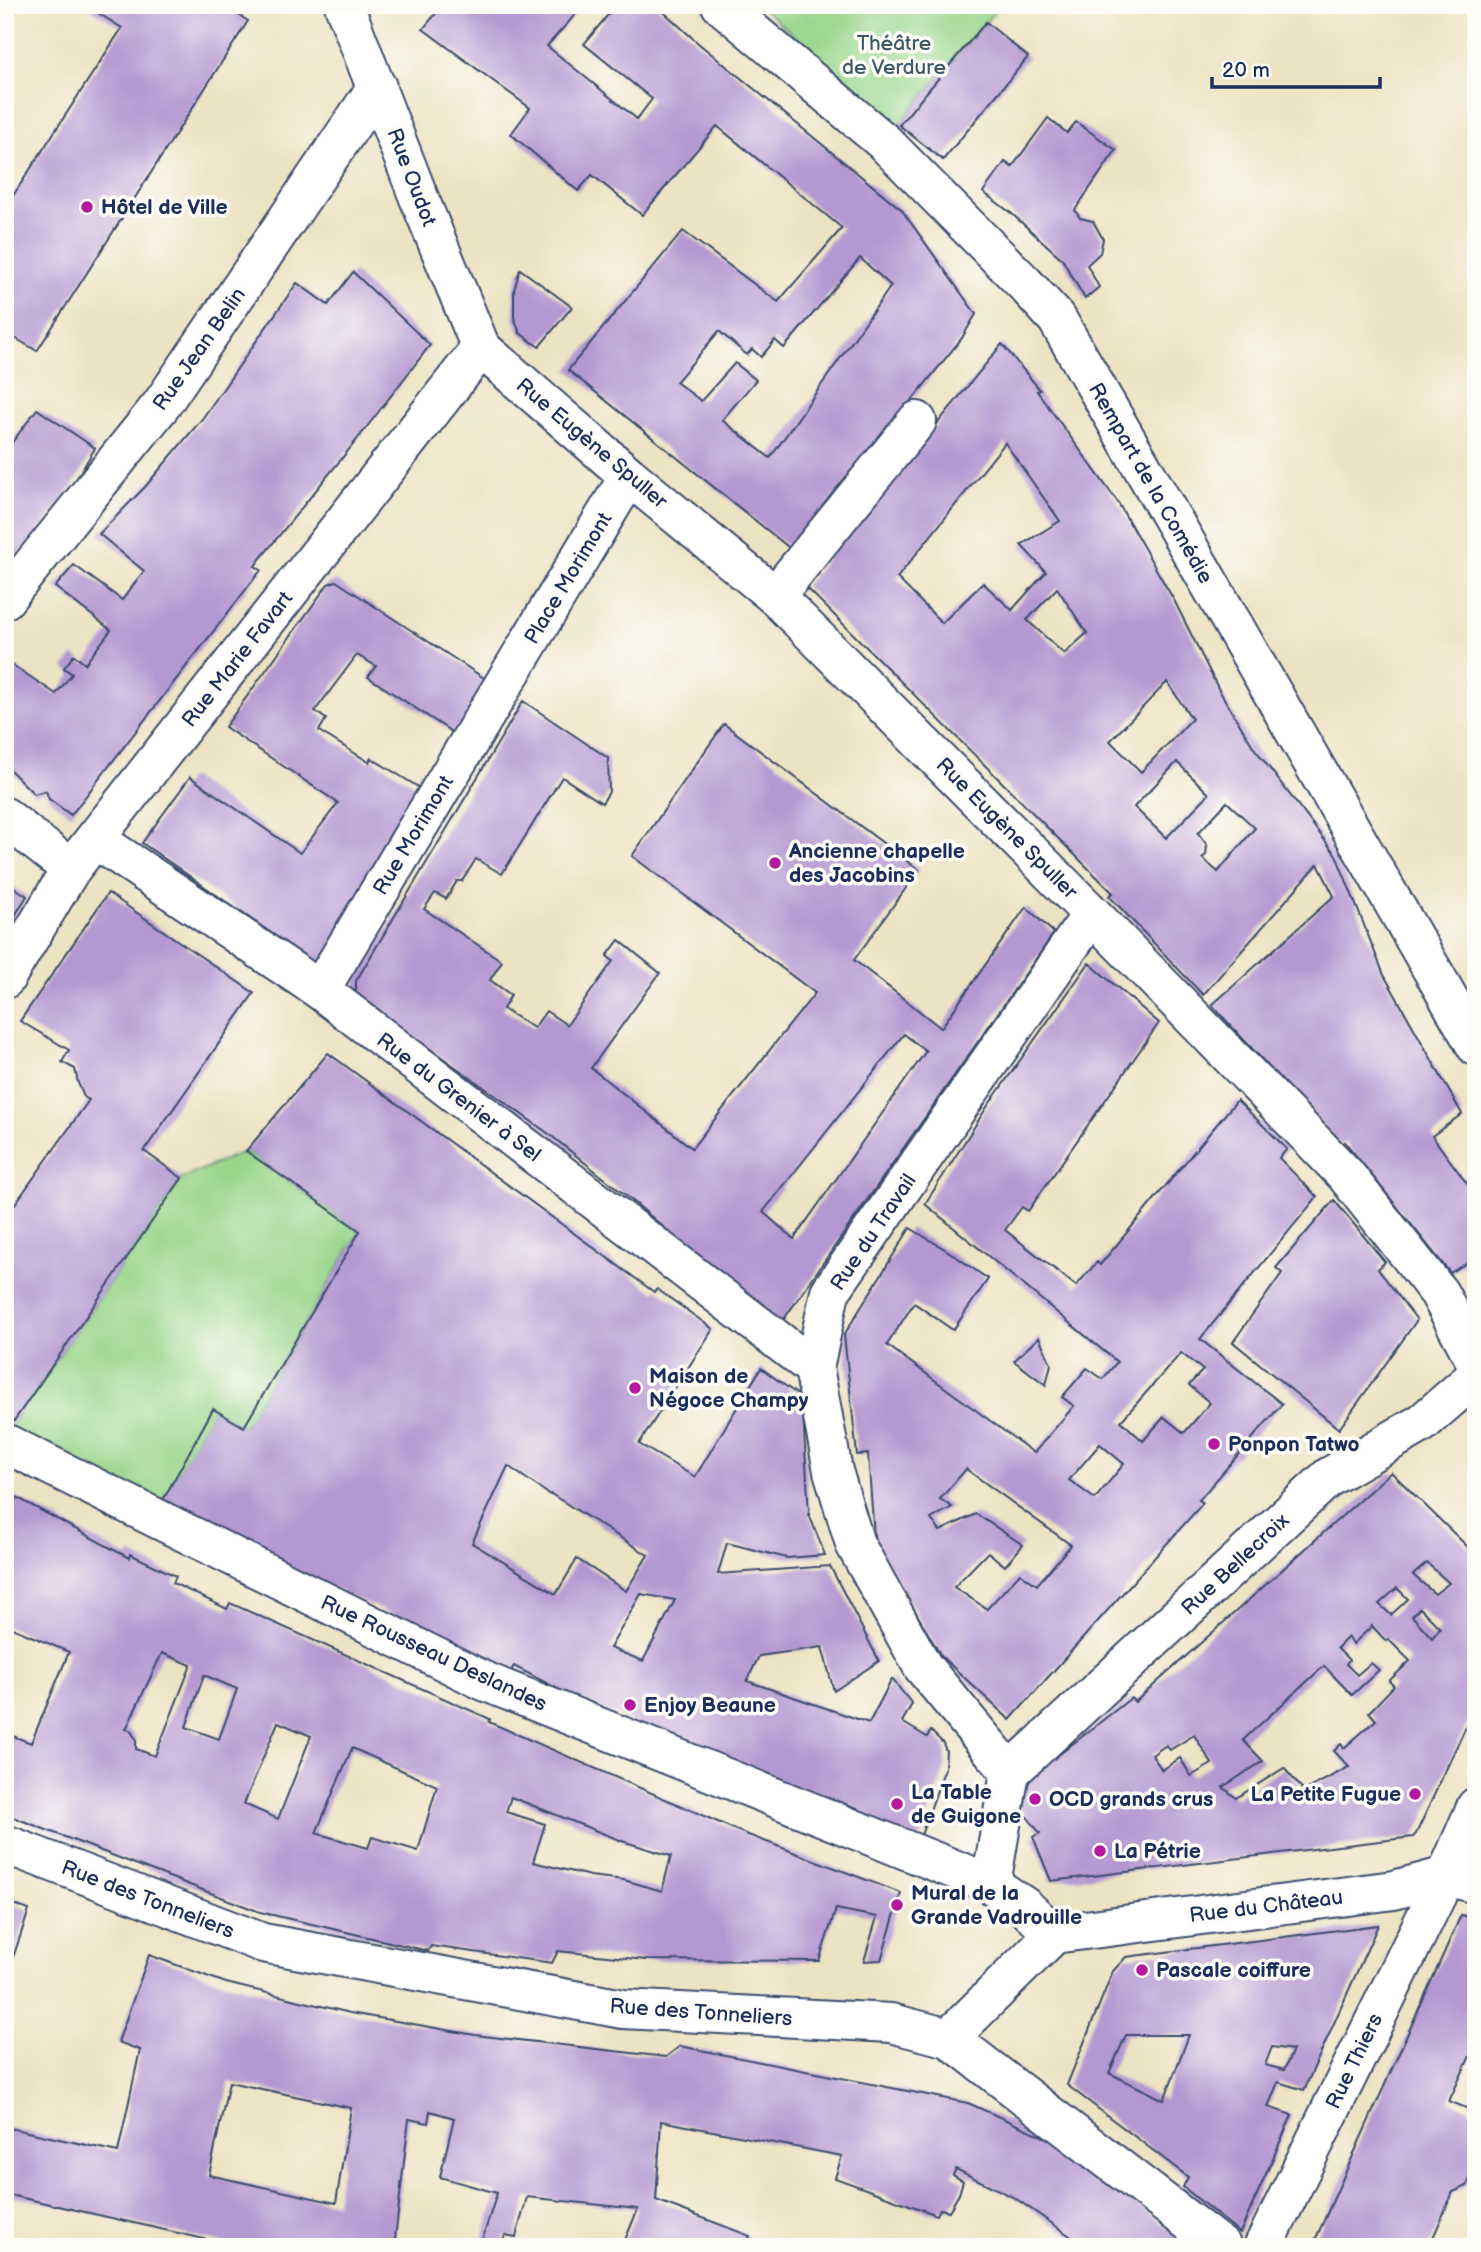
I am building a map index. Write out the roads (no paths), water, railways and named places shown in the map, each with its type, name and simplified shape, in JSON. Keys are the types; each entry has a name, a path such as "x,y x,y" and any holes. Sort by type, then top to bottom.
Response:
{"street":[{"name":"Rue Oudot","path":"344,5 481,348"},
{"name":"Rempart de la Comédie","path":"721,5 884,142 1057,319 1476,1046"},
{"name":"Rue Jean Belin","path":"5,599 162,404 377,87"},
{"name":"Rue Eugène Spuller","path":"481,348 629,476 775,596 1092,914 1345,1174 1438,1293 1476,1362"},
{"name":"Rue Marie Favart","path":"5,979 71,869 481,348"},
{"path":"775,596 917,421"},
{"name":"Place Morimont","path":"506,681 629,476"},
{"name":"Rue Morimont","path":"320,990 506,681"},
{"path":"5,817 71,869"},
{"name":"Rue du Grenier à Sel","path":"95,839 320,990 814,1368"},
{"name":"Rue du Travail","path":"1010,1772 923,1667 855,1544 833,1471 814,1368 830,1292 1092,914"},
{"name":"Rue Bellecroix","path":"1010,1772 1329,1477 1422,1423 1476,1376"},
{"name":"Rue Rousseau Deslandes","path":"5,1443 484,1681 991,1884 1025,1908 1054,1934"},
{"path":"991,1884 1010,1772"},
{"path":"1461,1880 1476,1807"},
{"name":"Rue des Tonneliers","path":"5,1844 263,1943 623,2010 891,2023 949,2038 1222,2247"},
{"name":"Rue du Château","path":"1054,1934 1461,1880"},
{"name":"Rue Thiers","path":"1263,2247 1461,1880"},
{"path":"949,2038 1054,1934"}],"place":[{"name":"Hôtel de Ville","path":"87,207"},
{"name":"Ancienne chapelle des Jacobins","path":"775,863"},
{"name":"Maison de Négoce Champy","path":"635,1388"},
{"name":"Ponpon Tatwo","path":"1214,1444"},
{"name":"Enjoy Beaune","path":"630,1705"},
{"name":"La Petite Fugue","path":"1415,1794"},
{"name":"OCD grands crus","path":"1035,1799"},
{"name":"La Table de Guigone","path":"897,1804"},
{"name":"La Pétrie","path":"1100,1851"},
{"name":"Mural de la Grande Vadrouille","path":"897,1905"},
{"name":"Pascale coiffure","path":"1142,1970"}],"park label":[{"name":"Théâtre de Verdure","path":"894,55"}]}
